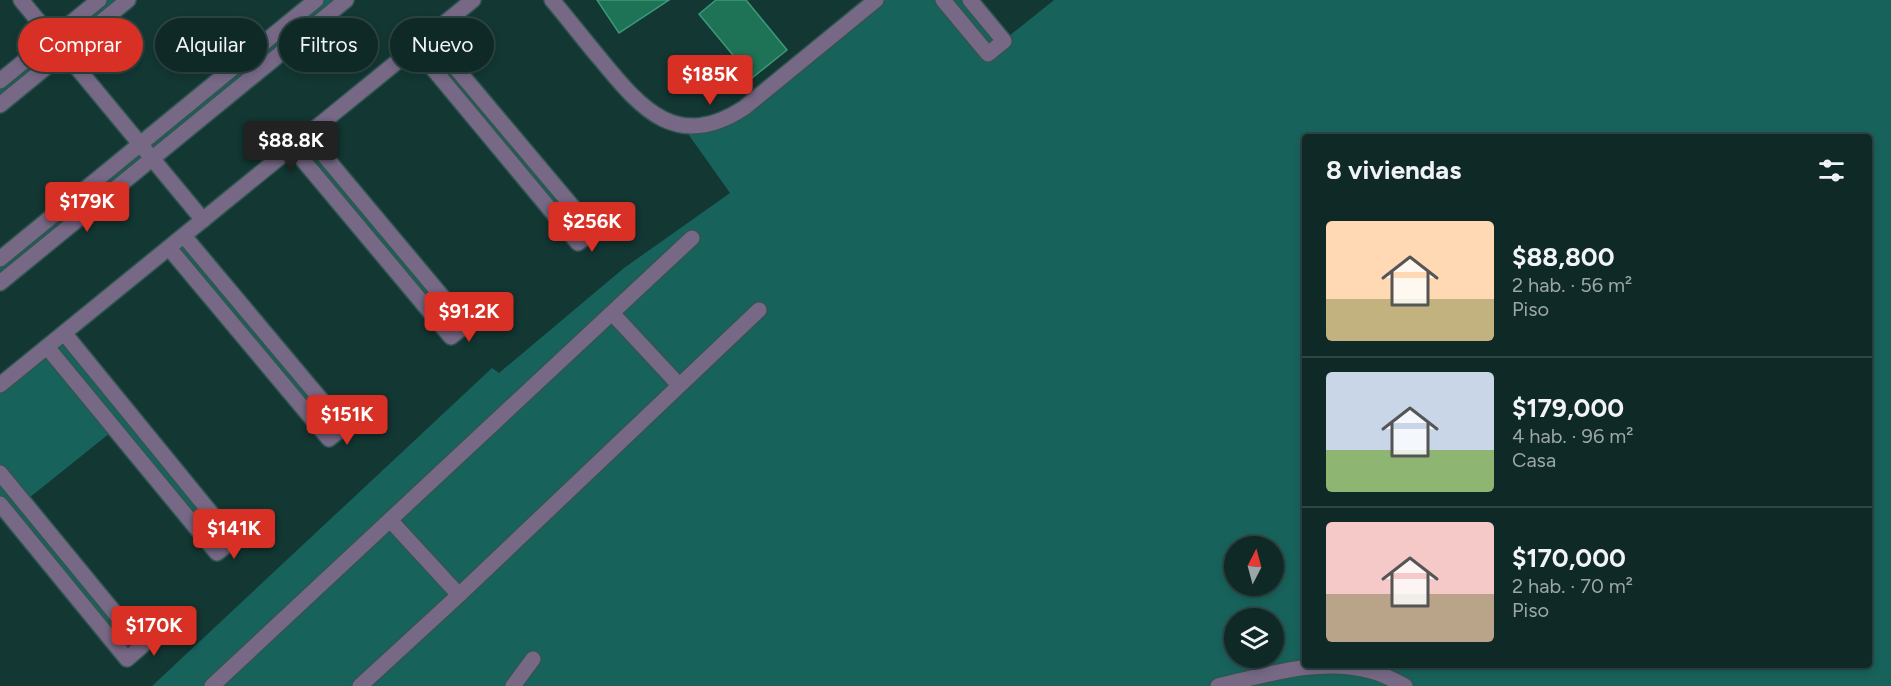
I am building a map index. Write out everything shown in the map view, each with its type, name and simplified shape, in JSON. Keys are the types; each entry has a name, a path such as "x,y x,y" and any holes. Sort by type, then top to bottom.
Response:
{"street":[{"path":"21,0 36,18"},
{"path":"77,18 99,0"},
{"path":"107,18 129,0"},
{"path":"0,259 316,0"},
{"path":"324,18 346,0"},
{"path":"451,18 473,0"},
{"path":"552,0 620,83 646,110 668,121 694,125 721,120 744,108 876,0"},
{"path":"943,0 988,54 1004,40 970,0"},
{"path":"3,276 279,55"},
{"path":"0,81 18,66"},
{"path":"0,386 390,67"},
{"path":"0,105 40,72"},
{"path":"82,72 203,220"},
{"path":"436,72 578,243 593,231 459,72"},
{"path":"292,147 451,337 466,325 307,135"},
{"path":"169,248 330,439 344,427 183,236"},
{"path":"212,686 692,238"},
{"path":"360,686 759,310"},
{"path":"612,313 679,385"},
{"path":"47,347 217,553 233,540 64,333"},
{"path":"0,473 142,646 128,659 0,504"},
{"path":"390,520 459,595"},
{"path":"513,686 533,659"},
{"path":"1218,686 1276,673 1314,668"},
{"path":"1338,668 1369,670 1405,686"}],"shaded area":[{"path":"99,0 128,0 106,18 77,18"},
{"path":"316,0 346,0 324,18 294,18"},
{"path":"876,0 970,0 1004,40 1054,0 1891,0 1891,686 152,686 492,368 499,373 624,268 730,193 681,124 721,120"},
{"path":"279,30 279,55 267,65 267,40"},
{"path":"18,66 18,72 40,72 0,105 0,81"},
{"path":"228,72 258,72 0,283 0,259"},
{"path":"436,72 459,72 593,231 578,243"},
{"path":"307,135 466,325 451,337 292,147"},
{"path":"184,236 344,427 329,439 169,248"},
{"path":"64,333 233,540 217,553 115,429 24,502 142,646 127,659 0,504 0,385"}],"building":[{"path":"597,0 669,0 619,33"},
{"path":"716,0 746,0 787,50 752,78 699,14"}]}
